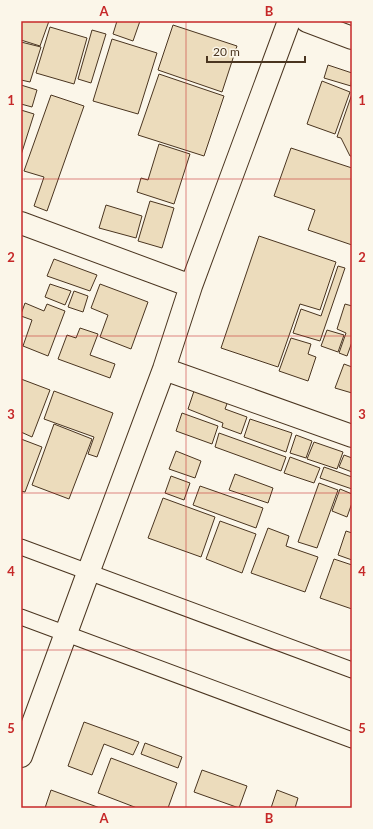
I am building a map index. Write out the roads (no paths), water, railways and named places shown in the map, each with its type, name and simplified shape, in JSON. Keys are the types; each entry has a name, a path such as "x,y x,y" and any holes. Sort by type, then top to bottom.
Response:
{"street":[{"path":"21,756 164,369 190,286 289,21"},
{"path":"307,21 352,38"},
{"path":"21,223 190,286"},
{"path":"164,369 352,436"}],"lane":[{"path":"21,547 352,670"},
{"path":"21,617 352,740"}]}
